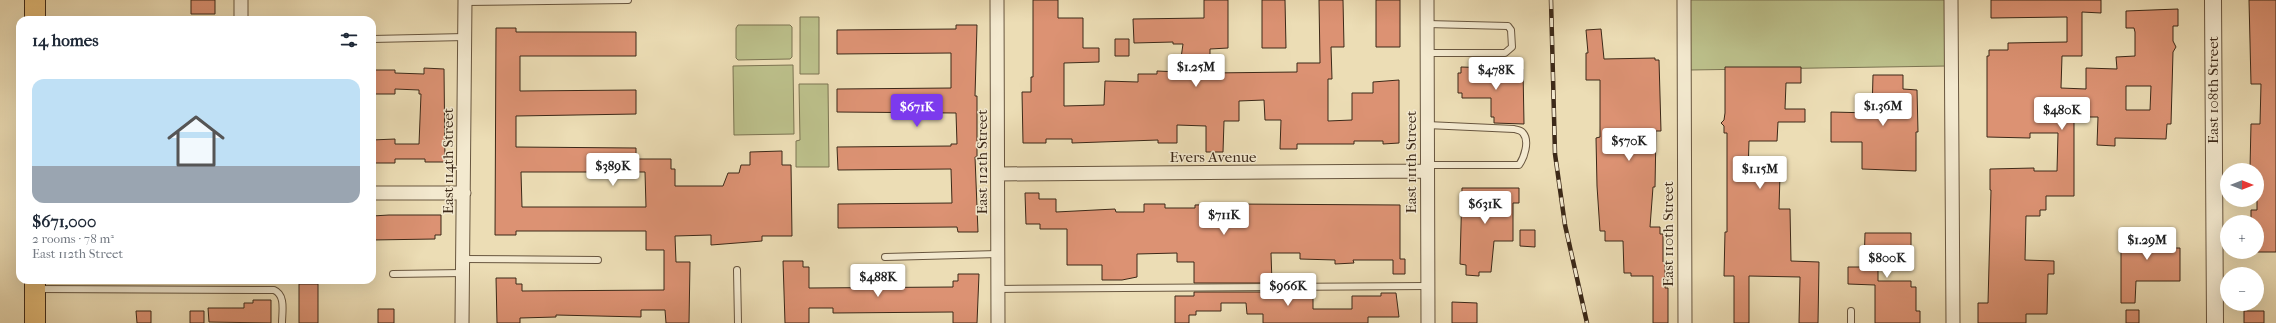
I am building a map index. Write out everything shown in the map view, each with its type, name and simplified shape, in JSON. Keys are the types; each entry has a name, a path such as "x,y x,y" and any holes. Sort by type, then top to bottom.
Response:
{"main road":[{"path":"35,16 36,0"},
{"path":"35,285 35,323"}],"street":[{"path":"241,0 241,16"},
{"name":"East 112th Street","path":"997,0 999,174 998,323"},
{"name":"East 111th Street","path":"1427,0 1428,323"},
{"name":"East 110th Street","path":"1684,0 1685,323"},
{"path":"1951,0 1952,323"},
{"name":"East 108th Street","path":"2213,0 2215,323"},
{"name":"East 114th Street","path":"462,323 465,1"},
{"name":"Evers Avenue","path":"999,174 1427,168"},
{"path":"376,193 464,193"}],"lane":[{"path":"465,1 628,0"},
{"path":"1427,24 1508,26 1511,30 1512,47 1506,52 1427,53"},
{"path":"376,39 465,37"},
{"path":"1427,125 1514,129 1524,134 1525,153 1519,165 1427,168"},
{"path":"885,257 998,254"},
{"path":"463,259 598,260"},
{"path":"737,270 738,323"},
{"path":"393,274 463,273"},
{"path":"35,285 274,290 279,292 281,297 282,323"},
{"path":"998,289 1428,286"},
{"path":"1851,311 1851,323"}],"green space":[{"path":"1690,0 1948,0 1948,66 1690,70"},
{"path":"800,17 819,17 819,74 800,74"},
{"path":"738,25 790,25 792,27 792,57 790,59 738,60 736,58 736,28"},
{"path":"793,65 794,134 734,135 733,66"},
{"path":"799,84 828,84 829,167 796,167 796,141 800,140"}],"building":[{"path":"191,0 215,0 215,14 191,14"},
{"path":"1033,0 1058,0 1058,18 1083,18 1083,48 1099,48 1099,62 1064,63 1064,106 1104,105 1105,81 1138,82 1138,74 1157,74 1157,71 1179,72 1183,44 1173,44 1173,42 1134,43 1133,19 1204,18 1204,0 1228,0 1228,48 1210,49 1210,73 1297,72 1297,63 1320,63 1319,0 1343,0 1344,47 1331,47 1332,79 1328,79 1328,121 1352,120 1352,93 1373,93 1373,82 1399,80 1399,143 1383,144 1383,141 1354,141 1354,144 1297,144 1297,149 1280,149 1281,120 1265,120 1264,100 1239,101 1239,121 1224,121 1223,152 1206,152 1206,126 1177,125 1177,143 1158,143 1158,140 1072,143 1072,139 1046,139 1046,143 1023,143 1022,92 1031,92 1031,77 1033,77"},
{"path":"1262,0 1285,0 1286,48 1262,48"},
{"path":"1376,0 1400,0 1400,47 1376,47"},
{"path":"1991,0 2101,0 2101,13 2082,12 2082,56 2062,56 2061,88 2086,89 2086,68 2117,69 2116,57 2135,56 2135,32 2134,28 2126,28 2126,11 2178,9 2178,26 2173,26 2173,41 2176,47 2173,52 2171,124 2167,124 2166,139 2115,138 2115,146 2097,145 2098,117 2074,117 2074,196 2046,196 2046,210 2040,210 2040,216 2026,216 2025,260 2054,261 2054,274 2048,274 2047,314 2026,314 2026,323 1978,323 1978,303 1988,303 1991,190 1990,169 2034,168 2034,171 2057,171 2058,133 2030,133 2030,138 1987,137 1987,56 1989,56 1989,50 2008,50 2008,43 2067,42 2067,17 1991,18","holes":["2126,86 2151,86 2150,110 2126,110"]},
{"path":"2249,0 2276,0 2276,252 2264,252 2264,215 2251,215 2251,210 2257,210 2257,207 2264,207 2264,163 2250,163 2251,124 2260,124 2261,84 2251,84"},
{"path":"956,25 977,25 975,96 977,96 977,157 975,157 978,232 958,232 957,227 838,228 838,204 952,203 951,169 838,170 837,147 951,146 951,144 957,144 956,113 837,112 837,89 951,88 951,53 837,54 837,30 956,29"},
{"path":"496,28 516,28 516,32 636,32 636,56 520,56 520,91 636,90 636,114 516,116 516,147 636,148 636,159 671,159 671,169 675,169 675,186 723,186 728,173 739,173 741,165 750,165 750,152 782,151 782,165 791,165 792,236 762,236 762,241 711,245 711,235 675,236 676,262 690,262 689,323 666,323 665,310 641,310 641,317 556,315 556,317 520,318 520,323 497,323 496,278 516,278 516,284 522,284 522,291 664,290 664,250 646,250 646,231 516,231 516,235 495,235","holes":["521,172 645,172 646,207 522,207"]},
{"path":"1601,29 1604,59 1655,58 1655,60 1659,60 1661,131 1656,131 1655,187 1653,187 1650,227 1660,227 1660,234 1663,234 1665,288 1668,288 1668,323 1653,323 1653,276 1631,276 1631,273 1624,273 1623,241 1605,241 1605,231 1600,231 1596,138 1600,137 1600,80 1586,80 1586,53 1588,53 1586,30"},
{"path":"1115,39 1129,39 1129,56 1115,56"},
{"path":"1461,67 1523,69 1524,124 1494,123 1494,117 1491,117 1491,98 1462,98 1462,93 1458,93 1458,73 1461,73"},
{"path":"1725,67 1801,67 1801,83 1786,83 1785,109 1805,109 1805,122 1778,122 1777,141 1749,141 1748,174 1780,175 1779,209 1790,209 1791,261 1819,262 1818,323 1799,323 1800,277 1749,276 1749,323 1734,323 1734,276 1724,276 1725,232 1727,232 1727,133 1724,133 1724,126 1721,123 1724,120 1725,113"},
{"path":"424,68 444,69 445,162 425,162 425,159 395,159 395,163 376,163 376,140 395,139 395,144 419,144 421,94 419,94 419,90 395,89 395,94 376,94 376,70 395,70 395,73 424,74"},
{"path":"1873,75 1903,75 1903,89 1917,90 1918,132 1916,132 1916,171 1862,169 1862,142 1831,142 1831,112 1872,113"},
{"path":"1462,188 1519,188 1519,203 1513,203 1513,241 1494,241 1491,272 1479,272 1479,276 1466,275 1466,265 1460,264"},
{"path":"1025,193 1039,193 1039,199 1056,199 1056,212 1115,209 1116,212 1144,212 1144,204 1165,204 1165,208 1195,208 1195,205 1232,204 1400,205 1400,259 1405,259 1405,274 1393,274 1393,260 1353,260 1354,263 1335,264 1335,260 1300,259 1300,253 1271,253 1272,283 1194,283 1194,262 1177,262 1177,253 1137,254 1137,277 1122,280 1102,280 1102,265 1067,265 1067,229 1040,229 1040,224 1026,224"},
{"path":"441,215 441,235 435,235 435,239 376,240 376,216"},
{"path":"1520,230 1535,230 1535,247 1520,246"},
{"path":"2128,230 2165,230 2165,237 2168,237 2168,248 2180,248 2180,281 2136,281 2135,303 2121,303 2121,248 2128,248"},
{"path":"1865,233 1911,233 1911,255 1878,255 1878,281 1911,281 1911,287 1916,287 1916,311 1920,311 1920,323 1875,323 1875,285 1848,284 1848,267 1864,267"},
{"path":"783,261 803,261 803,267 809,267 809,288 953,287 953,281 958,281 958,274 979,274 977,323 953,323 953,312 833,313 833,308 809,308 809,323 785,323"},
{"path":"299,284 318,284 318,323 299,323"},
{"path":"1194,292 1272,292 1272,295 1313,297 1313,309 1352,309 1352,296 1381,296 1381,293 1396,293 1399,317 1368,317 1368,323 1263,323 1263,314 1247,314 1246,303 1221,303 1221,311 1196,311 1196,315 1189,315 1189,323 1175,323 1175,296 1194,296"},
{"path":"253,300 271,300 271,323 209,322 208,308 244,308 244,303 253,303"},
{"path":"1452,302 1477,303 1477,323 1452,323"},
{"path":"378,309 394,309 394,323 378,323"},
{"path":"2126,310 2139,310 2139,323 2126,323"},
{"path":"136,311 151,311 151,323 137,323"},
{"path":"190,311 204,311 204,323 190,323"},
{"path":"2244,311 2264,311 2264,323 2244,323"}],"railway":[{"path":"1551,0 1555,154 1565,225 1587,323"}]}
